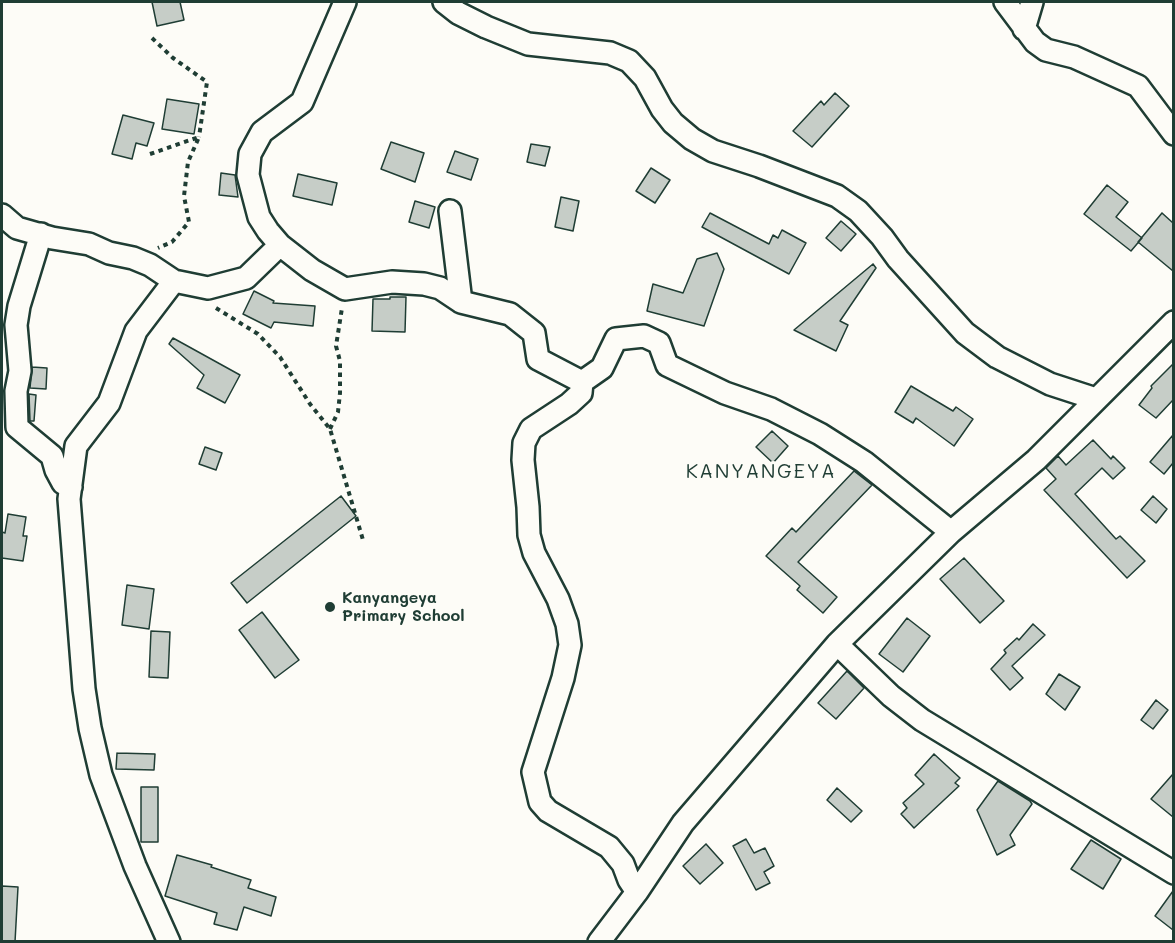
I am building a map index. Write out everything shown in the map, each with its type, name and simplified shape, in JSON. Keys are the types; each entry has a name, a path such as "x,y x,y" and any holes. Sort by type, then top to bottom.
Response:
{"street":[{"path":"345,2 302,102 262,132 250,154 248,175 259,217 280,245 312,270 345,290 392,282 424,284 441,288 461,302 510,314 534,333 538,359 582,382"},
{"path":"444,2 458,13 486,27 528,44 610,52 629,61 645,78 662,109 673,123 692,139 713,152 759,166 837,196 858,211 965,333 997,357 1050,384 1096,399"},
{"path":"1005,2 1035,42 1046,50 1074,57 1138,86 1173,134"},
{"path":"1024,29 1032,2"},
{"path":"450,211 461,302"},
{"path":"2,215 17,228 89,244 109,253 133,258 150,265 174,281 208,288 246,278 280,245"},
{"path":"41,234 19,306 16,325 20,371 16,391 17,427 52,456 63,483 71,487"},
{"path":"169,942 135,866 101,775 90,728 84,689 69,499 76,446 109,403 136,331 174,281"},
{"path":"599,942 637,892 684,823 837,644 951,532 1035,460 1173,322"},
{"path":"637,892 623,864 609,847 548,811 540,802 533,772 563,678 570,645 567,624 558,599 534,553 529,535 523,460 524,443 531,429 569,404 581,393 582,382 602,368 616,339 644,336 659,343 667,365 725,393 771,409 820,434 864,462 951,532"},
{"path":"837,644 891,696 922,720 1173,873"}],"path":[{"path":"133,258 172,242 189,222 184,196 188,162 200,137 207,82 172,57 152,38"},
{"path":"150,154 200,137"},
{"path":"330,429 338,412 340,361 336,346 345,290"},
{"path":"212,304 258,334 280,357 310,404 330,429 363,540"}],"building":[{"path":"152,2 180,2 184,20 157,26"},
{"path":"835,93 849,106 812,147 793,131 821,101 824,105"},
{"path":"167,99 199,104 194,134 162,129"},
{"path":"123,115 154,123 147,146 136,143 132,159 112,154"},
{"path":"391,142 424,153 415,182 381,169"},
{"path":"531,144 550,147 545,166 527,162"},
{"path":"455,151 478,159 471,180 447,172"},
{"path":"651,168 670,180 655,203 636,191"},
{"path":"221,173 235,175 238,197 219,195"},
{"path":"298,174 337,183 332,205 293,196"},
{"path":"1107,185 1128,202 1116,217 1142,238 1131,251 1084,214"},
{"path":"561,197 579,201 573,231 555,227"},
{"path":"415,201 435,207 429,228 409,222"},
{"path":"710,213 769,244 773,235 778,238 782,230 806,243 789,274 702,227"},
{"path":"1162,213 1173,223 1173,271 1138,242"},
{"path":"841,221 856,234 841,251 826,238"},
{"path":"717,253 724,269 704,326 647,311 653,284 683,293 697,259"},
{"path":"873,264 876,268 840,321 848,325 836,351 794,330"},
{"path":"254,291 274,301 273,303 315,306 313,326 274,322 271,328 243,314"},
{"path":"390,297 406,297 405,332 372,331 373,299 390,299"},
{"path":"173,338 240,375 225,403 197,388 204,375 169,344"},
{"path":"1173,364 1173,400 1156,418 1139,405 1152,388 1151,386"},
{"path":"32,367 47,368 46,389 30,388"},
{"path":"911,386 953,411 956,407 973,419 954,446 916,418 913,423 895,412"},
{"path":"29,394 36,395 34,421 30,421"},
{"path":"772,431 788,446 773,463 756,447"},
{"path":"1173,435 1173,463 1164,474 1150,462"},
{"path":"1093,440 1111,459 1113,456 1125,468 1113,479 1102,468 1075,494 1116,539 1120,536 1145,561 1127,578 1044,490 1056,479 1046,468 1058,456 1066,465"},
{"path":"205,447 222,453 216,470 199,464"},
{"path":"854,471 872,485 798,562 837,597 823,613 797,590 800,586 766,556 792,528 796,532"},
{"path":"341,496 356,516 247,603 231,583"},
{"path":"1153,496 1167,509 1156,523 1141,510"},
{"path":"8,514 26,517 23,536 27,536 23,561 2,558 2,532 5,533"},
{"path":"964,558 1004,601 980,623 940,579"},
{"path":"127,585 154,589 149,629 122,625"},
{"path":"262,612 299,660 275,678 239,630"},
{"path":"907,618 930,636 903,672 879,654"},
{"path":"1033,624 1045,635 1012,666 1023,678 1010,690 991,669 1006,653 1004,650 1017,638 1019,640"},
{"path":"151,631 170,632 168,678 149,677"},
{"path":"847,671 864,688 836,719 818,703"},
{"path":"1059,674 1080,687 1065,710 1046,694"},
{"path":"1156,700 1168,710 1153,729 1141,720"},
{"path":"117,753 155,754 154,770 116,769"},
{"path":"934,754 960,778 955,783 959,786 914,828 901,814 907,808 903,803 924,784 915,775"},
{"path":"1173,774 1173,817 1151,799"},
{"path":"998,781 1032,804 1010,835 1015,845 997,855 977,810"},
{"path":"141,787 158,787 158,842 141,842"},
{"path":"837,788 862,811 851,822 827,800"},
{"path":"746,839 754,853 765,848 774,866 764,872 770,883 756,890 733,846"},
{"path":"1091,840 1121,859 1103,889 1071,869"},
{"path":"706,844 723,863 700,884 683,866"},
{"path":"177,855 251,880 248,888 276,897 271,916 244,907 237,930 214,924 217,913 165,896"},
{"path":"2,886 18,887 15,942 2,942"},
{"path":"1173,891 1173,930 1155,916"}],"place":[{"name":"Kanyangeya Primary School","path":"330,607"}],"district":[{"name":"KANYANGEYA","path":"761,472"}]}
